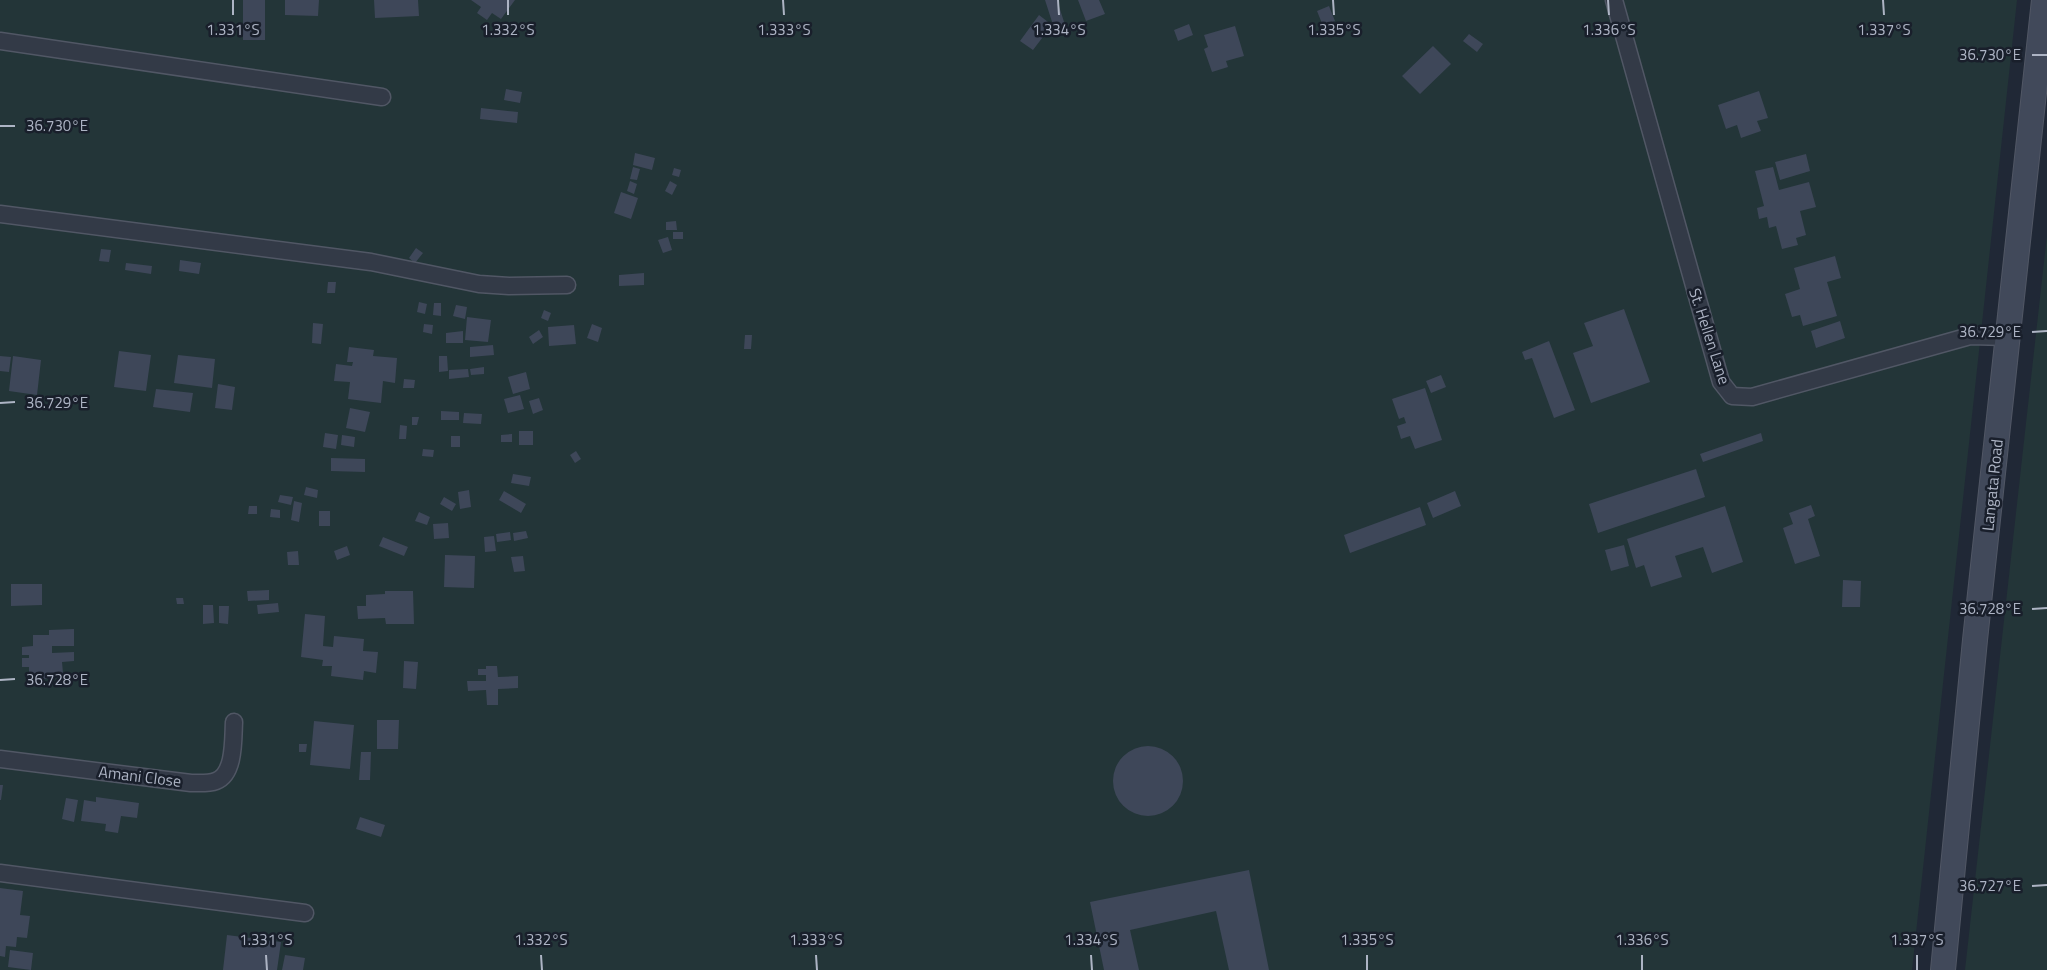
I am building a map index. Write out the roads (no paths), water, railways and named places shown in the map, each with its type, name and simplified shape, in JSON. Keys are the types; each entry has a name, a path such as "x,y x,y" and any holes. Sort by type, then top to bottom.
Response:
{"main road":[{"name":"Langata Road","path":"1943,970 2044,0"}],"street":[{"name":"St. Hellen Lane","path":"1614,0 1721,382 1732,396 1752,397 1970,336 2008,337"},
{"path":"0,41 381,97"},
{"path":"0,214 371,262 479,284 567,285"},
{"name":"Amani Close","path":"0,759 191,783 217,781 225,774 230,762 234,722"},
{"path":"0,873 305,913"}]}
